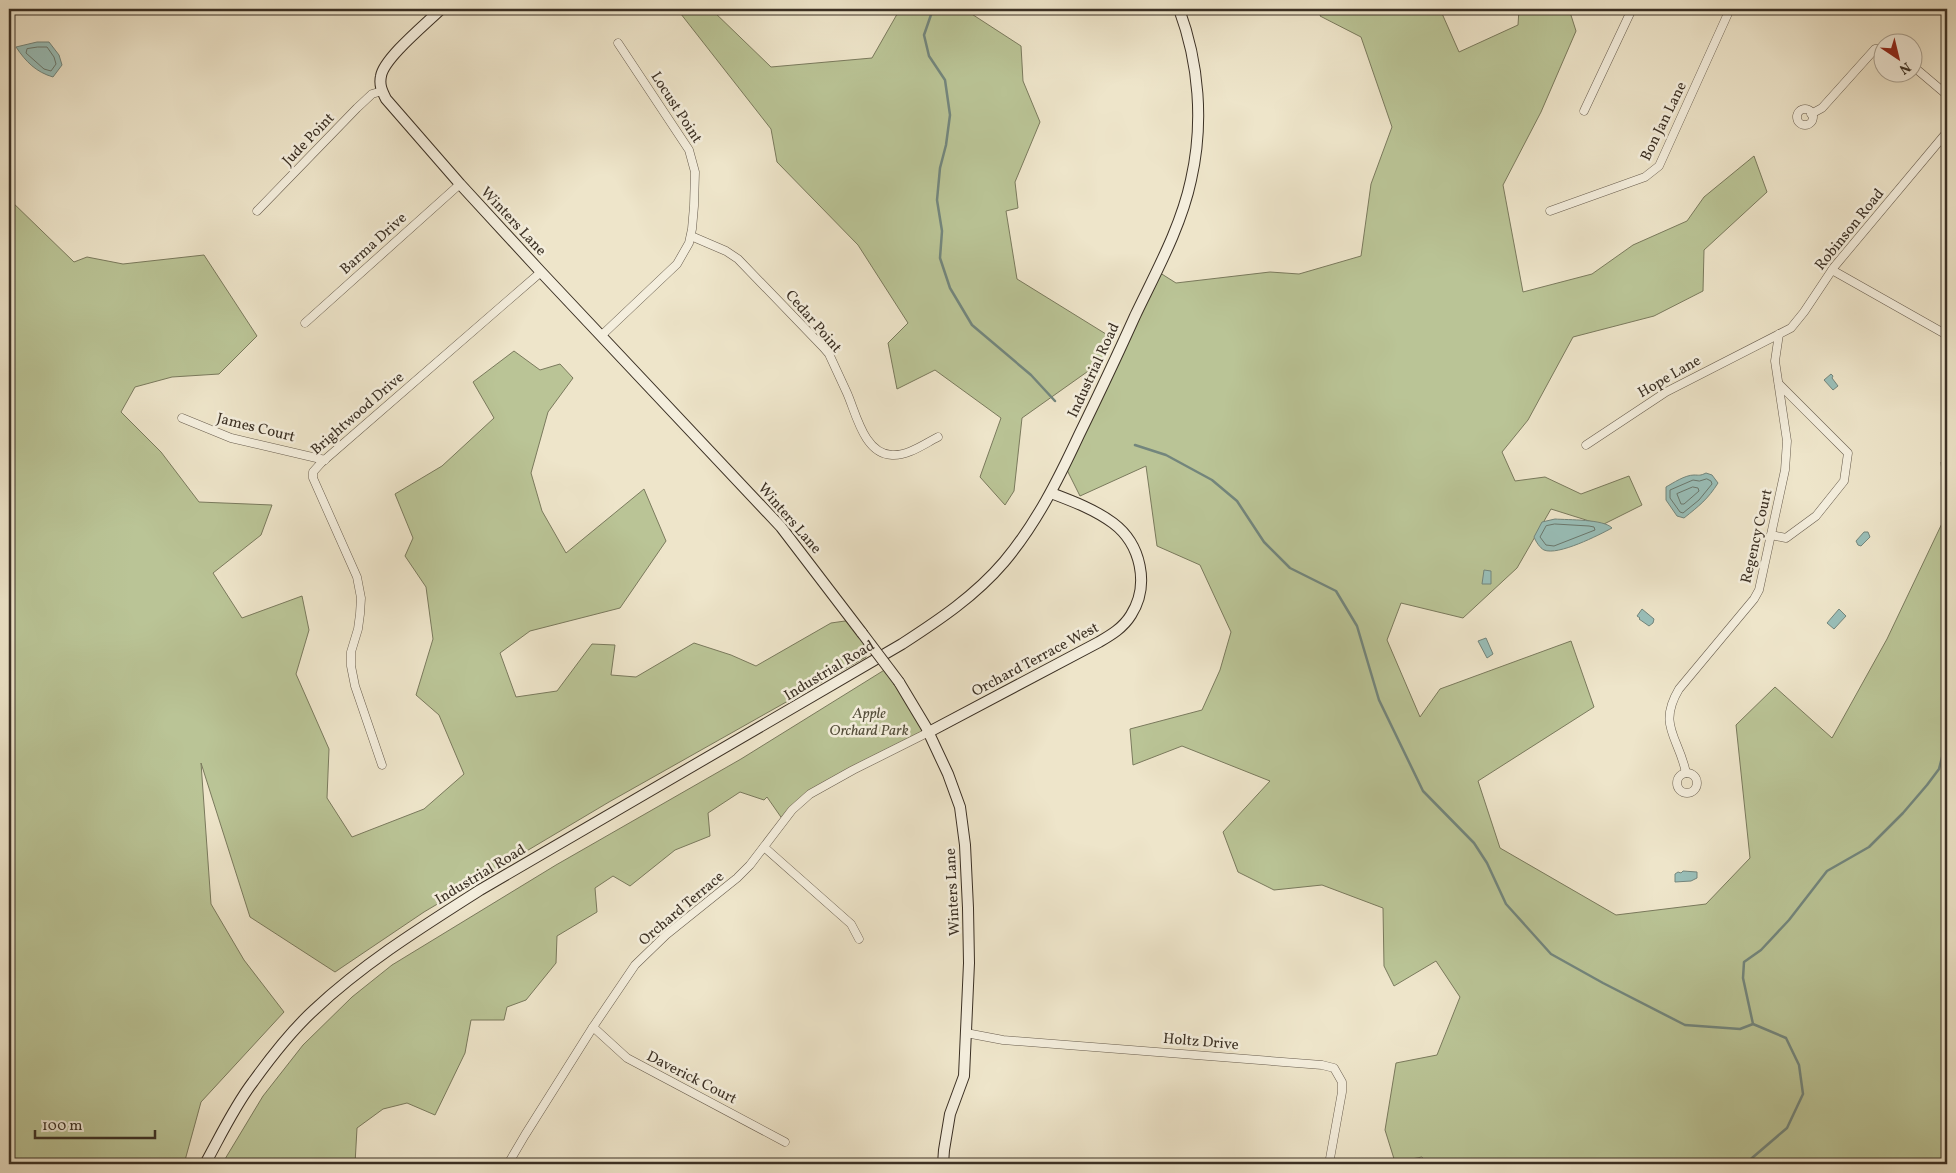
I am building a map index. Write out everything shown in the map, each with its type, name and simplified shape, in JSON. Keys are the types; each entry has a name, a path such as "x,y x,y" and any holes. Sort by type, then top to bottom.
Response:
{"street":[{"path":"382,91 380,76 384,67 402,46 441,9"},
{"name":"Industrial Road","path":"205,1164 251,1084 278,1049 313,1011 366,966 416,930 480,890 896,648 968,599 1003,563 1028,531 1051,493 1157,271 1180,215 1191,180 1199,112 1198,92 1190,46 1179,9"},
{"path":"1584,111 1632,9"},
{"name":"Bon Jan Lane","path":"1550,211 1645,178 1659,166 1730,9"},
{"name":"Locust Point","path":"602,335 677,264 689,243 695,189 693,159 680,133 618,43"},
{"path":"1811,114 1822,108 1874,50"},
{"path":"1924,75 1947,95"},
{"name":"Winters Lane","path":"382,91 396,112 460,184 781,527 899,682 929,732 956,793 962,823 969,927 964,1076 950,1114 943,1164"},
{"name":"Jude Point","path":"257,211 357,108 372,94 382,91"},
{"name":"Robinson Road","path":"1769,339 1790,328 1798,319 1832,270 1947,132"},
{"name":"Barma Drive","path":"305,323 460,184"},
{"name":"Cedar Point","path":"690,236 726,251 738,259 822,347 832,362 863,432 873,447 885,454 899,455 917,448 938,436"},
{"path":"1832,270 1947,335"},
{"name":"Brightwood Drive","path":"382,765 355,686 351,666 351,652 358,629 360,614 361,598 357,577 313,478 313,472 541,272"},
{"name":"Regency Court","path":"1686,772 1684,758 1676,745 1669,722 1672,702 1679,689 1754,599 1759,590 1784,476 1787,449 1775,361 1779,334"},
{"name":"Hope Lane","path":"1586,444 1666,392 1769,339"},
{"path":"1771,535 1786,538 1816,516 1844,481 1848,454 1778,384"},
{"name":"James Court","path":"182,418 231,438 325,460"},
{"name":"Orchard Terrace West","path":"929,732 1099,642 1116,632 1131,616 1140,595 1141,579 1140,565 1134,548 1127,537 1114,523 1098,513 1051,493"},
{"name":"Orchard Terrace","path":"508,1164 593,1027 635,965 666,935 737,878 750,865 792,810 810,794 852,770 929,732"},
{"path":"764,847 851,924 859,939"},
{"name":"Daverick Court","path":"593,1027 627,1058 785,1142"},
{"name":"Holtz Drive","path":"966,1034 1004,1040 1312,1064 1334,1068 1342,1082 1342,1092 1330,1164"}],"green space":[{"path":"677,9 711,9 771,67 872,58 900,9 964,9 1021,46 1023,81 1040,122 1015,182 1018,208 1006,211 1017,279 1114,339 1101,362 1022,418 1014,491 1005,505 980,477 1001,418 935,370 897,389 888,343 908,323 858,245 777,162 771,129"},
{"path":"1323,9 1440,9 1459,52 1518,25 1519,9 1569,9 1576,31 1541,112 1503,185 1523,292 1592,274 1633,245 1687,221 1704,197 1754,156 1767,192 1704,250 1703,291 1654,316 1573,337 1528,420 1502,452 1515,481 1545,477 1581,494 1629,476 1642,505 1602,525 1551,509 1517,568 1463,618 1401,603 1387,640 1420,717 1440,689 1571,641 1594,707 1478,781 1500,848 1616,915 1706,904 1750,858 1736,725 1775,687 1832,738 1887,639 1946,515 1941,462 1947,462 1947,1164 1427,1164 1422,1157 1395,1162 1385,1130 1396,1063 1437,1055 1460,997 1436,961 1394,986 1384,966 1383,908 1322,885 1274,890 1238,872 1223,832 1270,781 1182,746 1133,765 1130,729 1202,710 1220,670 1231,632 1200,565 1157,546 1146,466 1080,496 1065,466 1157,271 1176,283 1270,272 1299,274 1361,256 1371,184 1392,127 1361,37 1320,16"},
{"path":"9,199 74,262 87,257 123,264 204,255 257,336 219,374 172,377 135,387 121,412 161,452 199,502 272,505 261,535 213,573 242,618 302,596 309,630 296,674 329,749 327,798 352,837 424,809 464,774 439,715 416,695 433,639 426,587 405,556 413,538 395,494 442,466 494,418 473,382 514,351 540,370 560,364 573,378 548,412 531,473 542,511 566,553 644,489 666,541 620,608 530,631 500,653 516,697 557,691 592,644 615,645 611,675 636,677 694,643 731,655 756,666 831,623 852,620 862,633 866,657 609,802 424,912 335,972 250,917 201,763 211,904 244,960 284,1012 201,1102 184,1164 9,1164"},
{"name":"Apple Orchard Park","path":"886,669 929,732 822,787 783,820 767,797 764,800 740,792 708,813 710,836 675,850 630,886 613,876 595,888 597,912 557,936 556,963 526,1000 507,1007 504,1020 471,1020 465,1053 435,1115 407,1103 383,1109 357,1128 355,1164 222,1164 263,1096 303,1045 352,997 392,965 556,865 741,759"}],"water":[{"path":"37,42 49,42 59,55 62,65 53,77 32,66 16,47"},
{"path":"1831,374 1838,386 1833,390 1824,380"},
{"path":"1706,473 1712,475 1718,483 1714,489 1703,502 1684,518 1677,516 1666,500 1666,487 1687,476"},
{"path":"1555,519 1594,521 1612,528 1568,548 1544,550 1538,545 1534,537 1542,522"},
{"path":"1864,532 1868,532 1870,537 1861,546 1858,545 1856,541"},
{"path":"1484,570 1491,571 1491,584 1482,584"},
{"path":"1642,609 1654,619 1653,623 1649,626 1637,616"},
{"path":"1839,609 1846,616 1834,629 1827,623"},
{"path":"1486,638 1493,654 1487,658 1478,641"},
{"path":"1683,871 1697,872 1697,878 1691,881 1675,882 1675,874"}],"waterway":[{"path":"933,9 924,35 929,56 945,80 950,115 946,145 940,168 937,200 942,231 940,258 950,288 972,325 1031,375 1055,401"},
{"path":"1135,445 1166,455 1212,480 1237,501 1264,542 1290,568 1336,591 1357,626 1379,700 1423,791 1474,843 1487,863 1506,904 1551,954 1685,1025 1740,1029 1753,1024 1786,1038 1799,1065 1803,1094 1787,1128 1745,1164"},
{"path":"1753,1024 1743,978 1744,962 1761,950 1789,920 1827,871 1869,847 1903,813 1939,769 1947,738"}]}
